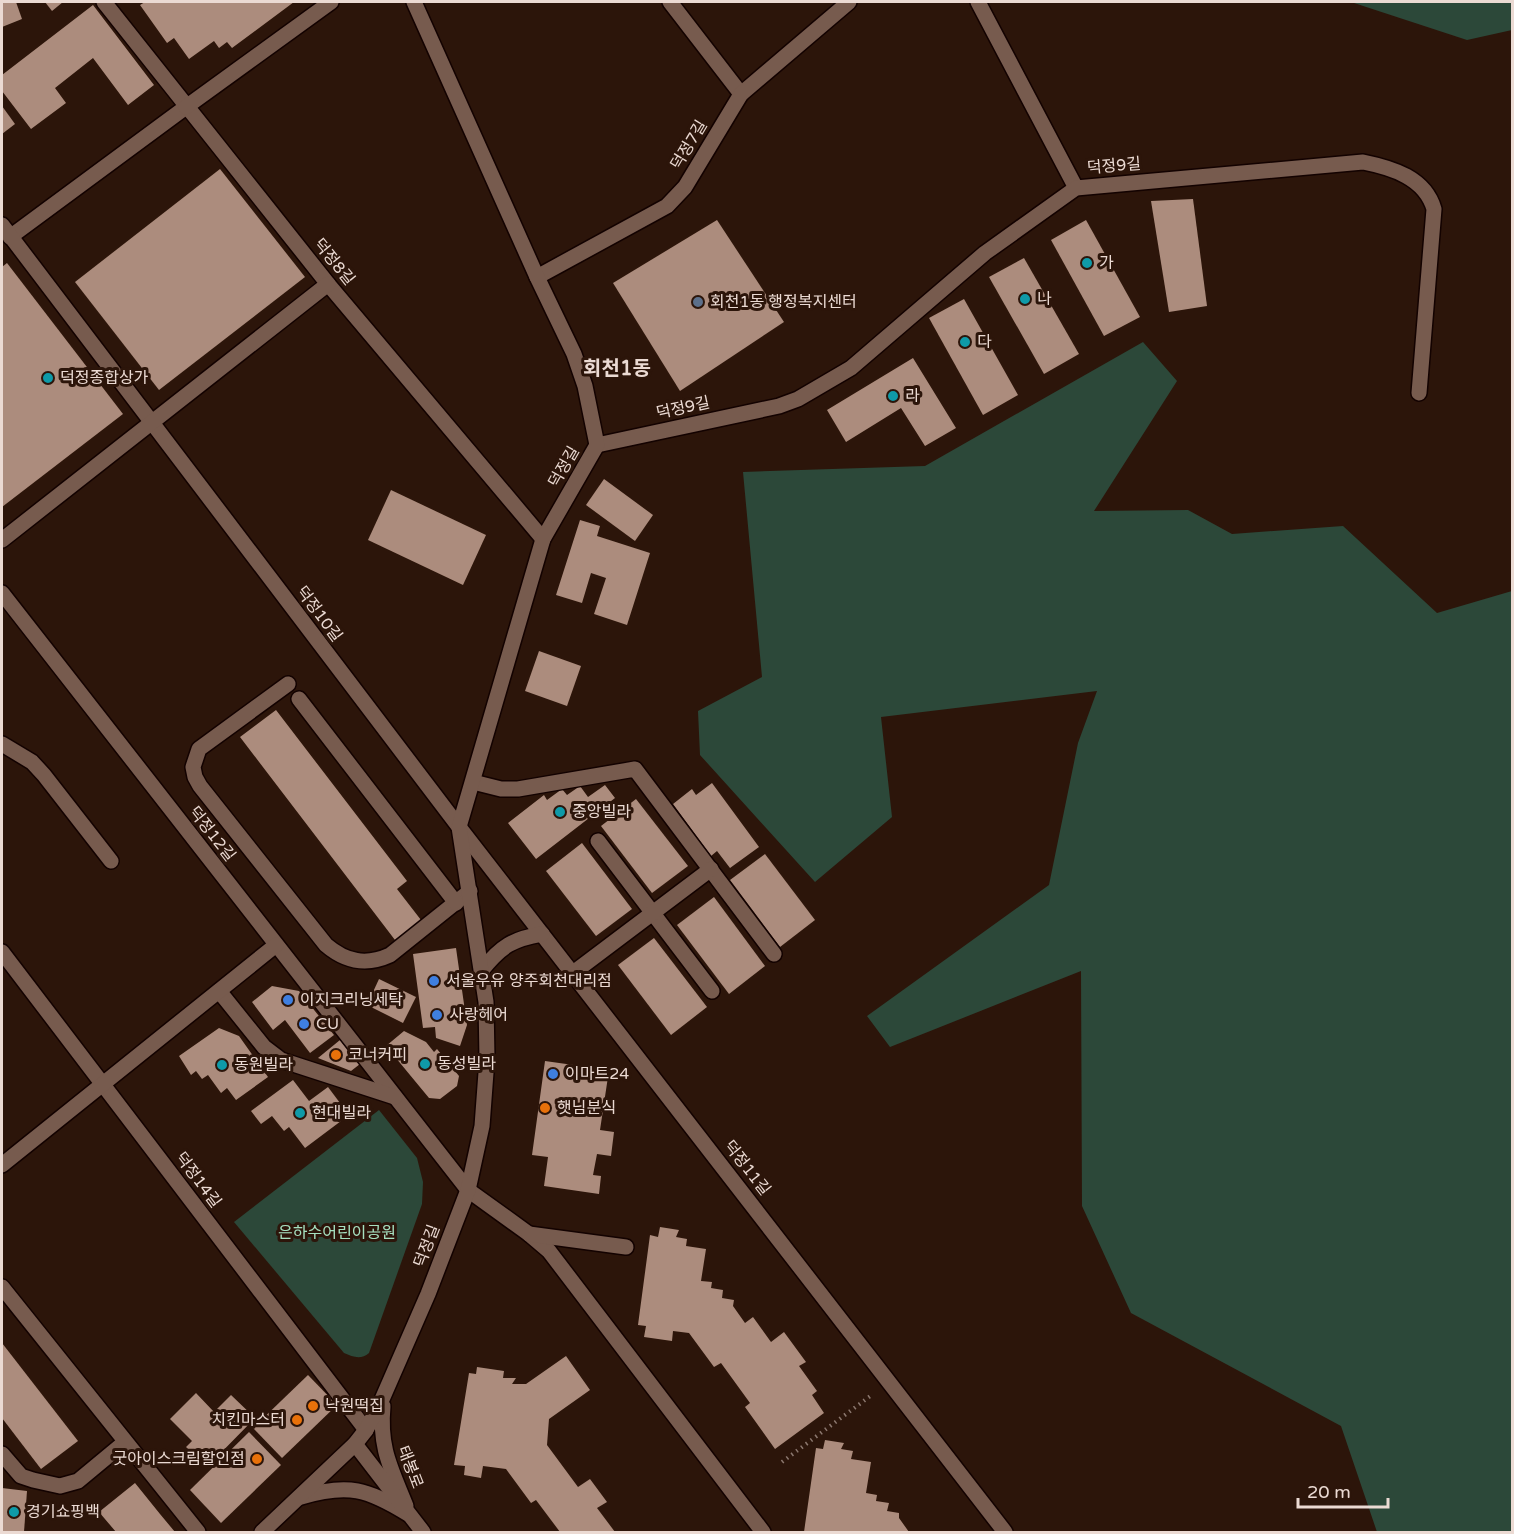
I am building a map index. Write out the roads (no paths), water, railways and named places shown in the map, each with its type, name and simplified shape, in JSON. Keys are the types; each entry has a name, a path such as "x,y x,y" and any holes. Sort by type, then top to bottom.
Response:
{"street":[{"name":"덕정8길","path":"104,2 328,284 543,539"},
{"path":"6,231 186,107 331,2"},
{"name":"덕정길","path":"262,1533 355,1444 366,1430 384,1395 428,1294 468,1190 482,1126 487,1059 486,1002 459,826 543,539 597,445 582,374 574,354 537,277 414,2"},
{"path":"670,2 741,94"},
{"name":"덕정7길","path":"537,277 667,206 685,187 741,94 849,2"},
{"path":"978,2 1076,188"},
{"name":"덕정9길","path":"597,445 778,406 813,391 851,368 985,254 1076,188 1363,162 1407,176 1428,193 1434,209 1419,393"},
{"name":"덕정10길","path":"6,231 459,826"},
{"path":"2,540 328,284"},
{"name":"덕정12길","path":"2,593 468,1190 549,1251 763,1533"},
{"path":"288,684 199,749 193,767 200,786 326,945 349,960 364,962 379,960 390,955 470,891"},
{"path":"299,699 456,903"},
{"path":"2,744 32,762 111,861"},
{"path":"473,782 501,789 518,789 635,769 774,954"},
{"name":"덕정11길","path":"459,826 1005,1533"},
{"path":"598,841 712,991"},
{"path":"573,973 711,869"},
{"path":"482,970 501,948 522,937 542,934"},
{"path":"2,1165 276,945"},
{"name":"덕정14길","path":"2,951 366,1430"},
{"path":"219,991 264,1047 281,1060 395,1097"},
{"path":"529,1234 626,1247"},
{"path":"2,1287 198,1533"},
{"name":"태봉로","path":"384,1395 381,1423 384,1450 409,1515"},
{"path":"2,1454 21,1476 60,1486 78,1481 125,1442"},
{"name":"태봉로","path":"355,1444 423,1533"},
{"name":"덕정길","path":"298,1498 326,1490 359,1490 386,1500 409,1515"}],"place":[{"name":"가","path":"1087,263"},
{"name":"나","path":"1025,299"},
{"name":"회천1동 행정복지센터","path":"698,302"},
{"name":"다","path":"965,342"},
{"name":"덕정종합상가","path":"48,378"},
{"name":"라","path":"893,396"},
{"name":"중앙빌라","path":"560,812"},
{"name":"서울우유 양주회천대리점","path":"434,981"},
{"name":"이지크리닝세탁","path":"288,1000"},
{"name":"사랑헤어","path":"437,1015"},
{"name":"CU","path":"304,1024"},
{"name":"코너커피","path":"336,1055"},
{"name":"동성빌라","path":"425,1064"},
{"name":"동원빌라","path":"222,1065"},
{"name":"이마트24","path":"553,1074"},
{"name":"햇님분식","path":"545,1108"},
{"name":"현대빌라","path":"300,1113"},
{"name":"낙원떡집","path":"313,1406"},
{"name":"치킨마스터","path":"297,1420"},
{"name":"굿아이스크림할인점","path":"257,1459"},
{"name":"경기쇼핑백","path":"14,1512"}],"district":[{"name":"회천1동","path":"617,369"}],"park label":[{"name":"은하수어린이공원","path":"337,1233"}]}
